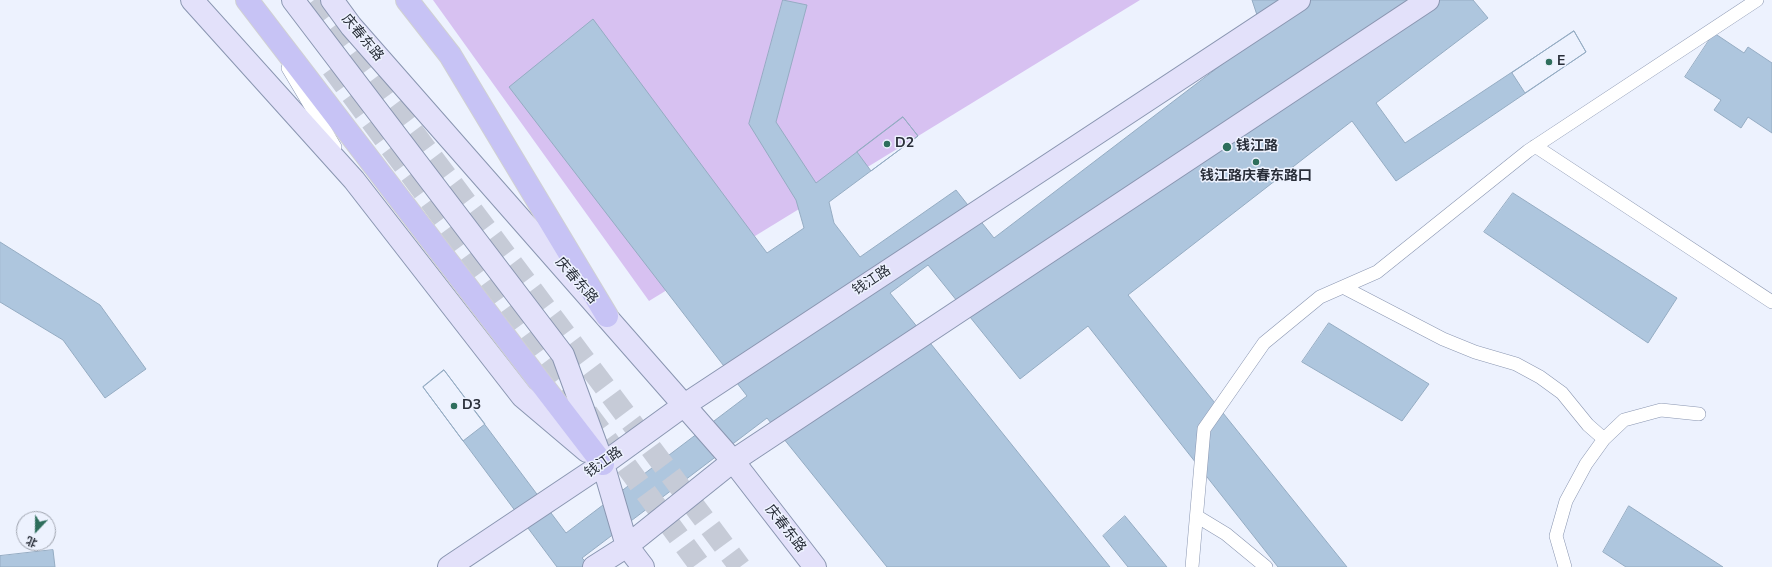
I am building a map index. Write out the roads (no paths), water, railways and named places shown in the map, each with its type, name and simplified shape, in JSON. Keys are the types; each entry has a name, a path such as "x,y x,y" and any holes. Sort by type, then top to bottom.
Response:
{"main road":[{"path":"192,0 354,180 522,396 603,464"},
{"path":"292,0 563,355 603,464 628,546 643,567"},
{"name":"庆春东路","path":"332,0 351,26 607,316 683,406 733,461 815,567"},
{"path":"407,0 450,55 607,316"},
{"name":"钱江路","path":"449,567 603,464 683,406 1298,0"},
{"path":"594,567 628,546 733,461 1428,0"},
{"path":"249,3 603,464"}],"lane":[{"path":"1192,567 1198,516 1204,429 1264,342 1320,297 1377,272 1536,146 1757,0"},
{"path":"249,3 354,180"},
{"path":"1536,146 1772,302"},
{"path":"1343,287 1444,339 1475,352 1516,364 1540,377 1562,393 1588,425 1604,439"},
{"path":"1565,567 1556,536 1566,501 1586,464 1604,439 1624,420 1661,410 1699,414"},
{"path":"1198,516 1226,534 1266,567"}],"tunnel":[{"path":"314,0 740,567"},
{"path":"332,68 701,567"}],"place":[{"name":"E","path":"1549,62"},
{"name":"D2","path":"887,144"},
{"name":"钱江路","path":"1227,147"},
{"name":"钱江路庆春东路口","path":"1256,162"},
{"name":"D3","path":"454,406"}]}
